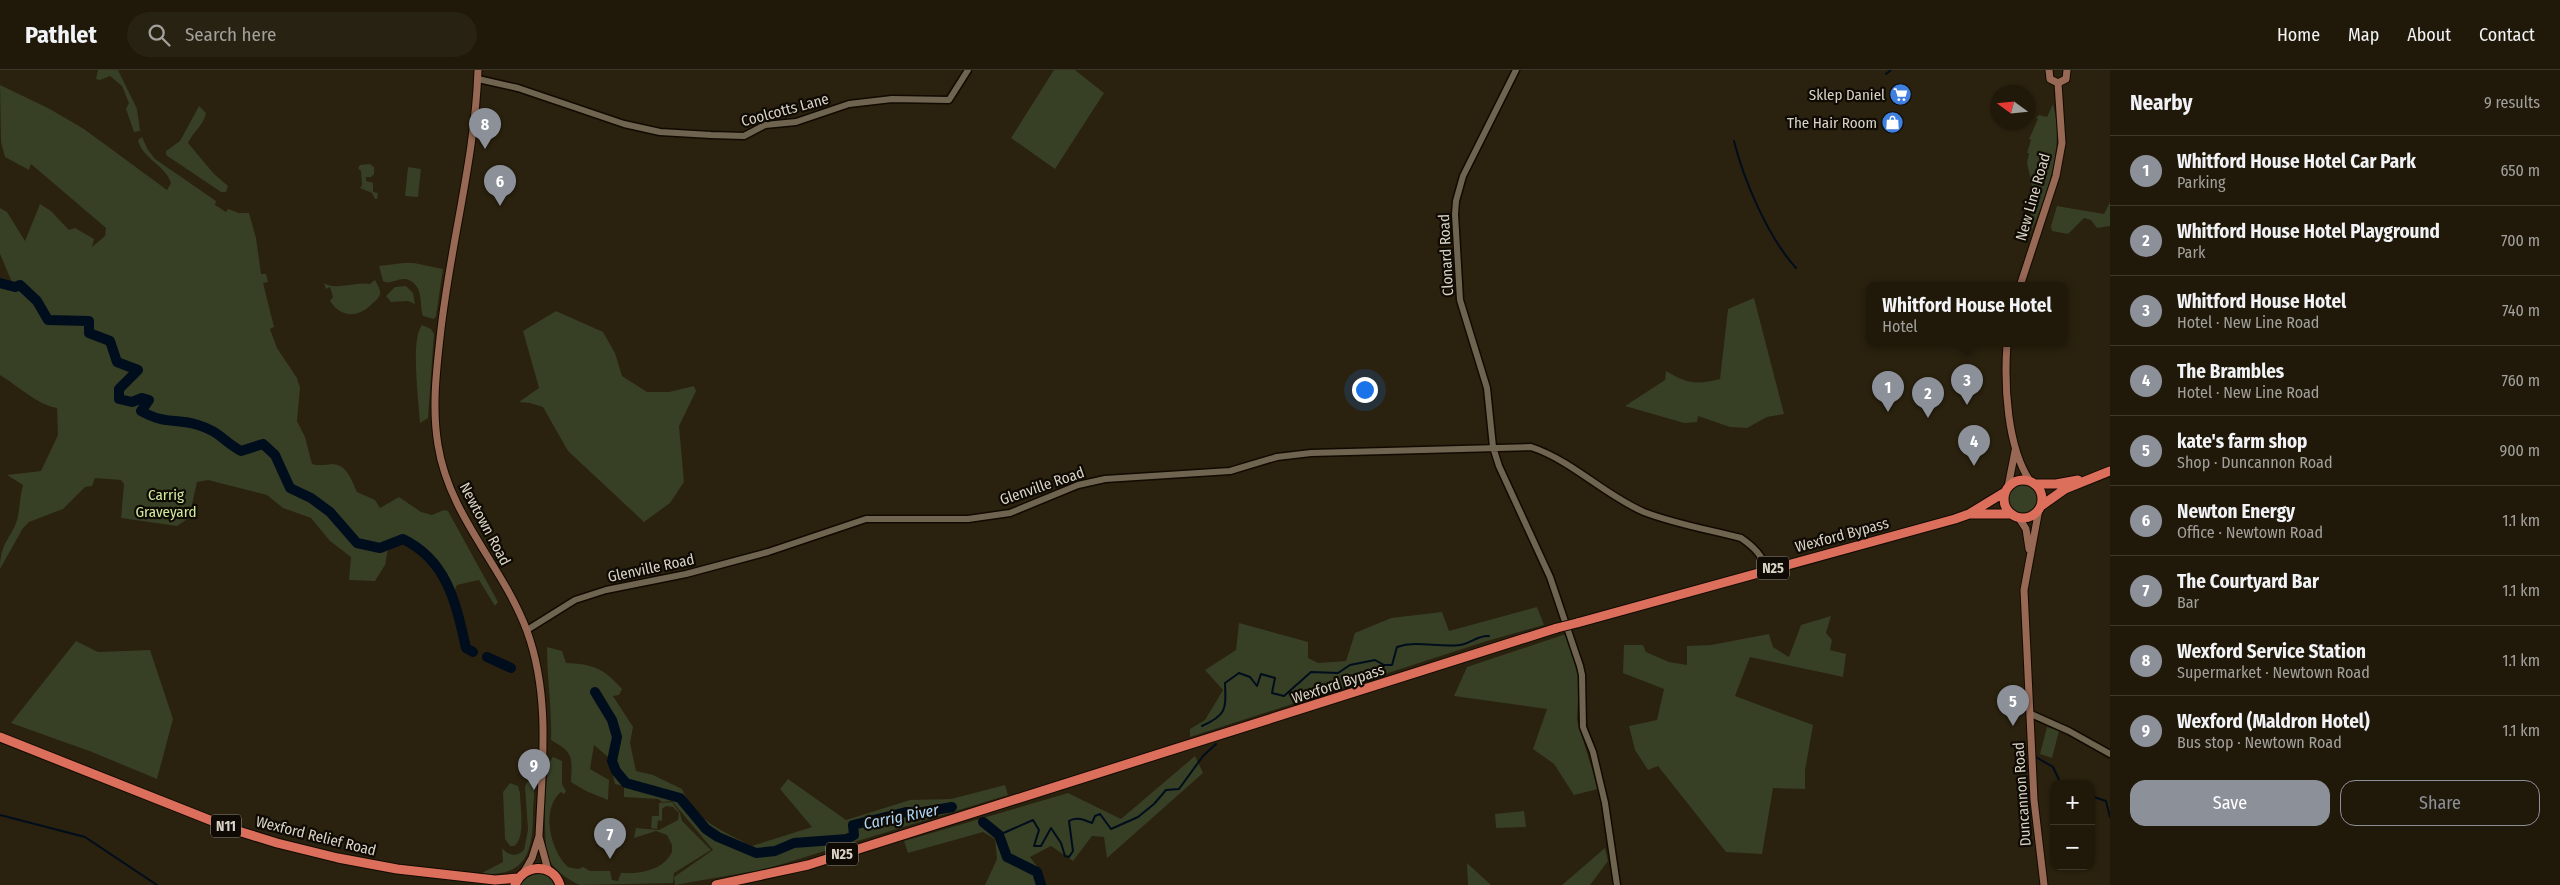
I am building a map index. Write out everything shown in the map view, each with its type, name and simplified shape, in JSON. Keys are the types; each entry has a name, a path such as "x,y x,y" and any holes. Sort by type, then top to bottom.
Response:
{"highway":[{"name":"N25","path":"2015,516 2030,517 2057,494 2110,471"},
{"name":"N25","path":"2007,490 2018,481 2056,484 2093,477"},
{"path":"2033,483 2042,494 2040,508"},
{"path":"2007,490 2004,504 2015,516"},
{"name":"Wexford Bypass","path":"716,885 835,857 1557,628 1969,514 2007,490"},
{"name":"Wexford Bypass","path":"1969,514 2015,516"},
{"name":"Wexford Relief Road","path":"0,737 226,826 276,843 348,860 495,880 519,878 537,868 548,870"},
{"path":"548,870 562,884"},
{"name":"Wexford Relief Road","path":"463,876 482,885"}],"main road":[{"name":"Newtown Road","path":"478,70 469,155 453,241 441,326 435,385 436,428 446,478 462,516 509,594 527,630 538,666 543,702 539,836 532,858 519,878"},
{"path":"2049,70 2050,79 2058,83 2066,79 2067,70"},
{"name":"New Line Road","path":"2021,282 2057,175 2062,143 2058,83"},
{"path":"2007,347 2006,389 2015,445 2022,468 2033,483"},
{"path":"2007,490 2014,463 2015,445"},
{"name":"Duncannon Road","path":"2040,508 2024,590 2034,800 2044,885"},
{"name":"Duncannon Road","path":"2015,516 2026,529 2030,552"},
{"name":"Newtown Road","path":"539,836 548,870"}],"street":[{"name":"Coolcotts Lane","path":"478,79 518,88 624,124 660,132 744,136 766,125 796,122 849,104 892,99 949,100 968,70"},
{"name":"Clonard Road","path":"1516,70 1463,176 1456,200 1460,300 1487,388 1493,447 1499,466 1550,577 1580,666 1582,675 1583,727 1593,752 1605,803 1618,885"},
{"name":"Glenville Road","path":"527,630 575,600 606,590 686,574 768,552 866,519 942,521 1007,513 1078,485 1105,479 1230,471 1289,455 1531,447 1546,452 1644,512 1742,538 1755,548 1763,559 1767,570"},
{"path":"2030,714 2070,731 2110,754"}],"green space":[{"path":"98,70 118,70 137,109 140,131 134,132 126,109 129,103 122,86 110,76 100,80 96,79"},
{"path":"1054,70 1075,70 1104,93 1055,169 1011,138"},
{"name":"Carrig Graveyard","path":"0,85 48,108 84,129 167,190 171,183 169,177 144,152 138,140 142,137 155,159 216,201 215,205 226,212 228,209 239,213 249,213 256,238 261,274 266,274 268,282 263,283 274,327 270,329 277,348 297,378 300,388 297,421 305,437 312,464 332,464 342,467 351,478 357,492 375,500 380,508 399,497 421,512 432,515 444,510 448,511 498,602 495,606 479,580 457,585 453,594 430,559 403,539 389,544 385,565 375,581 349,580 351,557 330,541 311,518 283,508 267,495 208,480 197,482 189,518 177,526 121,518 124,484 121,480 95,478 92,486 85,487 63,509 29,522 23,528 0,569 4,545 18,516 23,485 7,475 41,471 58,435 57,408 35,399 0,375 0,283 14,287 0,254 0,208 7,212 25,241 40,204 51,211 69,230 75,228 94,239 92,247 105,236 106,228 31,164 29,170 5,157 1,142"},
{"path":"2053,104 2057,138 2055,154 2048,187 2030,235 2028,225 2035,199 2027,163 2029,153 2027,153 2031,140 2029,139 2033,130 2035,130 2038,119 2036,118 2039,115 2047,117"},
{"path":"199,106 206,113 205,117 188,143 214,174 228,186 226,192 221,192 166,155 166,151 180,141"},
{"path":"370,164 374,167 374,174 371,177 366,177 366,181 373,183 373,192 378,193 377,199 375,199 372,193 360,188 362,185 361,171 358,168 360,165"},
{"path":"408,167 421,169 418,197 405,196"},
{"path":"2110,202 2110,226 2097,228 2091,220 2084,218 2068,234 2052,231 2051,226 2057,206 2104,214"},
{"path":"414,263 443,269 434,319 423,316 419,291 414,283 406,279 389,282 383,281 379,266"},
{"path":"375,280 380,291 378,298 367,309 355,314 344,313 334,307 330,301 333,297 330,287 326,289 324,283 339,286 370,284"},
{"path":"406,286 413,293 415,304 408,301 391,302 386,296 395,287"},
{"path":"1754,298 1784,414 1767,417 1747,428 1730,427 1698,416 1697,422 1684,423 1625,406 1665,380 1666,371 1680,379 1699,383 1720,379 1728,309"},
{"path":"556,311 603,332 615,353 622,376 647,392 669,392 694,386 696,391 679,426 684,482 670,503 644,522 568,451 543,407 519,402 539,388 523,331"},
{"path":"422,325 431,329 434,334 428,418 420,423 416,343 418,332"},
{"path":"2024,483 2030,484 2035,488 2039,493 2039,505 2035,510 2030,514 2024,515 2018,514 2013,510 2009,505 2008,499 2009,493 2013,488 2018,484"},
{"path":"1537,607 1544,625 1487,641 1190,737 1190,729 1205,720 1223,690 1205,670 1236,650 1239,623 1308,642 1308,658 1318,663 1346,661 1355,633 1391,618 1442,612 1449,631"},
{"path":"1831,616 1826,633 1832,640 1830,650 1846,654 1843,677 1750,657 1735,696 1813,725 1805,771 1805,789 1773,788 1762,854 1726,852 1658,766 1648,770 1635,750 1629,726 1657,720 1664,689 1623,673 1624,645 1643,645 1646,652 1669,662 1687,665 1687,646 1711,645 1769,634 1773,647 1789,657 1801,625"},
{"path":"1566,634 1579,679 1577,720 1598,789 1574,795 1554,764 1533,749 1547,709 1454,696 1467,667"},
{"path":"76,641 98,652 150,650 173,719 157,779 92,752 11,723"},
{"path":"547,647 562,651 566,663 597,668 609,676 622,689 619,695 613,696 633,727 630,743 636,771 653,775 682,789 687,800 702,817 721,830 752,846 812,827 780,789 788,779 846,820 910,800 951,799 1005,785 1008,795 766,869 675,885 674,877 713,850 672,801 662,802 658,799 624,797 624,786 615,784 608,757 594,745 590,769 609,780 608,800 586,791 571,782 572,767 570,756 568,752 551,740"},
{"path":"2047,727 2059,731 2052,758 2040,754"},
{"path":"1195,756 1203,773 1107,858 1104,837 1092,836 1073,861 1051,846 1030,857 1042,873 1044,885 985,885 997,859 995,839 983,832 908,853 904,841 1068,793 1121,819"},
{"path":"553,757 562,761 562,784 566,791 564,794 561,792 551,809 550,830 557,851 568,867 578,869 583,867 590,871 610,871 612,880 618,881 621,873 642,872 663,863 672,852 672,845 667,835 656,831 634,838 636,828 659,830 678,820 679,813 673,807 666,806 662,809 662,821 658,820 657,829 651,828 652,816 659,816 659,803 672,802 680,813 682,821 711,850 674,873 673,883 580,885 571,880 553,866 546,849 546,788 550,763"},
{"path":"532,781 534,792 533,826 529,850 524,859 508,871 496,874 480,874 503,862 502,848 507,853 513,855 524,850 528,830 525,787 527,782"},
{"path":"510,783 518,786 520,793 521,830 518,842 514,846 510,846 505,839 503,792"},
{"path":"1524,811 1526,827 1496,828 1495,814"},
{"path":"1605,848 1608,861 1590,885 1562,885"},
{"path":"1467,863 1491,885 1468,885"},
{"path":"540,872 551,877 556,885 517,885 523,877"}],"waterway":[{"path":"1886,74 1891,70"},
{"path":"1734,141 1738,157 1758,208 1776,241 1796,268"},
{"name":"Carrig River","path":"0,283 15,287 20,285 37,301 48,320 89,321 89,333 110,341 117,362 138,370 119,389 119,399 132,402 142,398 149,400 141,411 164,420 205,427 241,451 263,444 275,455 290,488 311,498 330,512 357,543 380,548 403,539 418,548 430,559 448,585 454,600 466,648 473,652"},
{"path":"1202,726 1221,714 1225,705 1225,683 1239,673 1250,677 1257,686 1261,674 1275,678 1272,693 1284,696 1311,672 1338,673 1350,665 1375,660 1384,665 1392,665 1397,647 1413,644 1460,645 1489,636"},
{"name":"Carrig River","path":"487,657 511,668"},
{"name":"Carrig River","path":"595,692 612,720 617,737 612,761 616,771 626,783 680,798 706,829 718,837 756,853 775,851 794,843 847,839 854,835 853,825 906,812 918,813 952,807"},
{"path":"999,835 1033,820 1039,830 1034,846 1041,846 1051,828 1061,843 1065,856 1069,857 1073,851 1069,821 1078,819 1092,823 1095,816 1100,814 1111,829 1138,817 1154,804 1166,790 1179,789 1203,756 1216,744"},
{"path":"2034,756 2053,767 2059,780"},
{"path":"2095,797 2106,801 2110,817"},
{"path":"0,815 85,837 157,885"},
{"name":"Carrig River","path":"983,822 999,835 1007,857 1037,872 1041,885"}],"place":[{"name":"Sklep Daniel","path":"1901,95"},
{"name":"The Hair Room","path":"1893,123"},
{"name":"Wexford Service Station","path":"485,149"},
{"name":"Newton Energy","path":"500,206"},
{"name":"Whitford House Hotel","path":"1967,405"},
{"name":"Whitford House Hotel Car Park","path":"1888,412"},
{"name":"Whitford House Hotel Playground","path":"1928,418"},
{"name":"The Brambles","path":"1974,466"},
{"name":"kate's farm shop","path":"2013,726"},
{"name":"Wexford (Maldron Hotel)","path":"534,790"},
{"name":"The Courtyard Bar","path":"610,859"}]}
